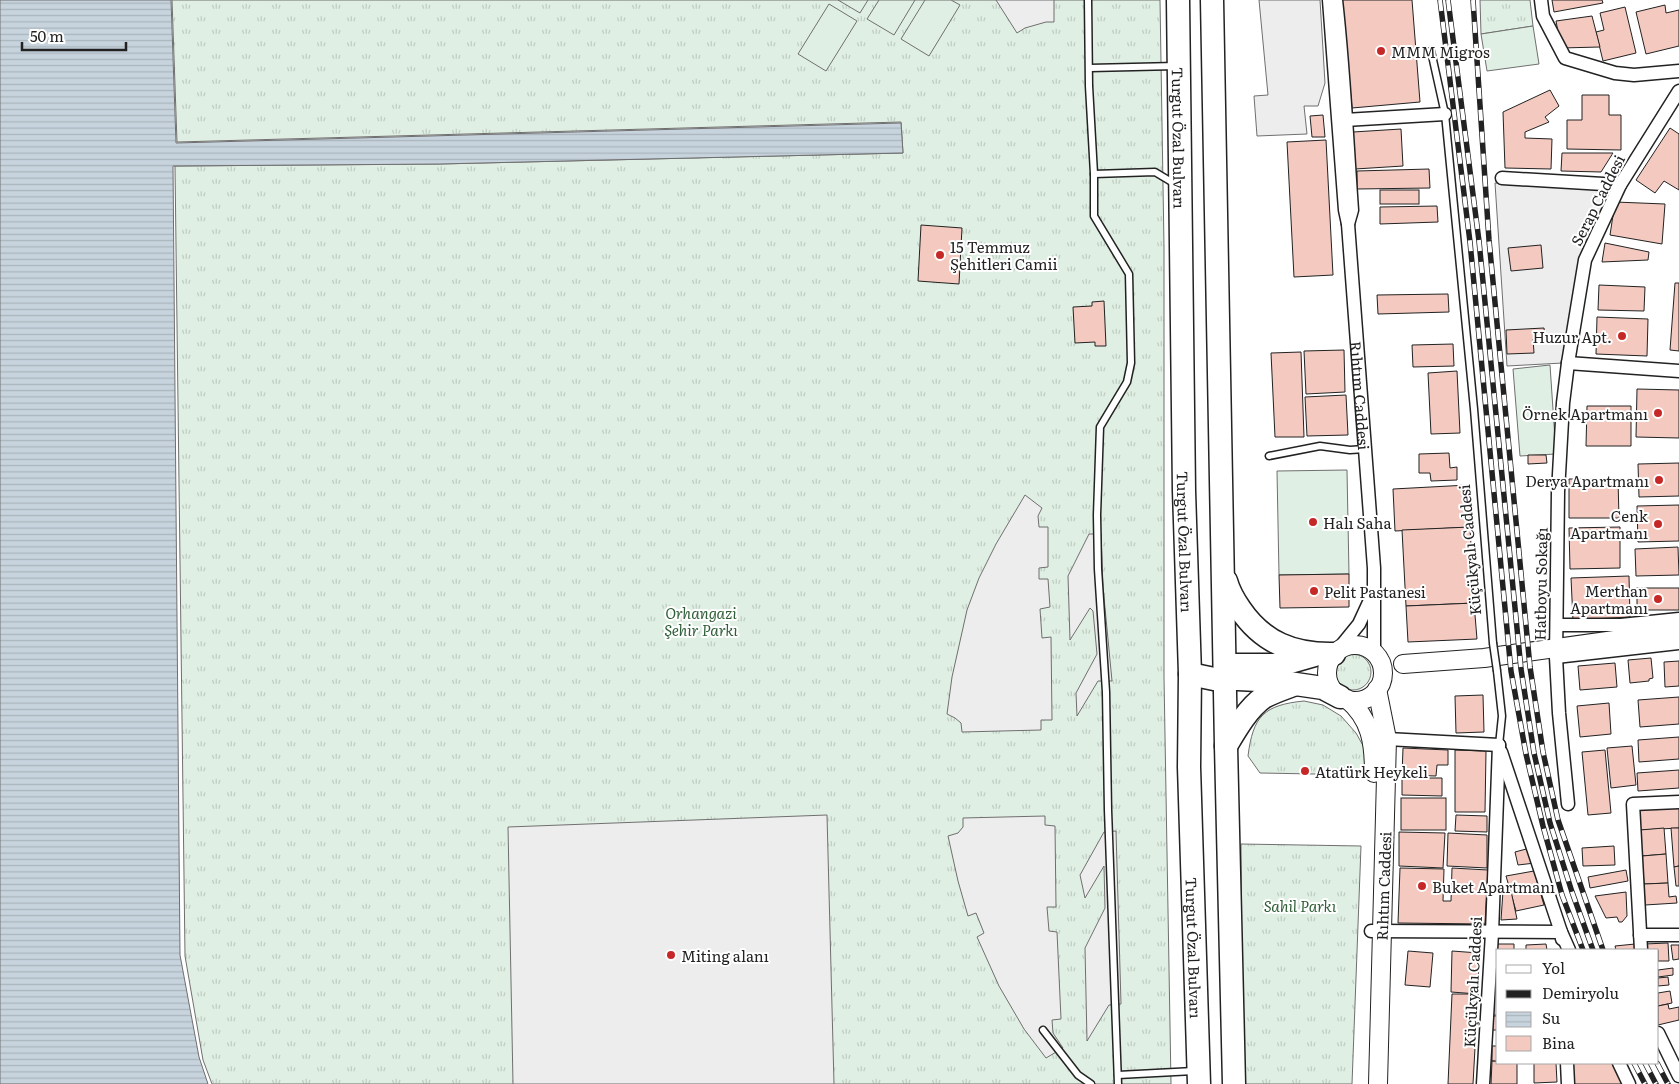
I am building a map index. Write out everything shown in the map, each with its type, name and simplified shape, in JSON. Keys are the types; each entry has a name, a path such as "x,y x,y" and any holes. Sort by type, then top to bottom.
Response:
{"highway":[{"name":"Turgut Özal Bulvarı","path":"1178,0 1184,491 1190,674 1189,767 1200,1078"},
{"path":"1212,0 1234,1084"},
{"path":"1223,563 1229,593 1244,616 1263,636 1290,648 1329,653"},
{"path":"1225,672 1280,665 1329,653"},
{"path":"1190,674 1206,665 1225,672 1323,688 1344,698"},
{"path":"1226,746 1238,727 1262,698 1296,684"}],"street":[{"path":"1329,0 1340,95"},
{"path":"1336,0 1343,62 1340,95"},
{"path":"1540,0 1543,16 1565,58 1615,73 1634,75 1679,70"},
{"name":"Serap Caddesi","path":"1568,363 1585,260 1620,185 1679,91"},
{"name":"Rıhtım Caddesi","path":"1340,95 1345,120 1352,210 1348,224"},
{"name":"Rıhtım Caddesi","path":"1340,95 1345,210 1348,224 1374,568 1375,655"},
{"path":"1345,120 1445,114"},
{"path":"1502,178 1620,185"},
{"path":"1568,363 1679,371"},
{"name":"Hatboyu Sokağı","path":"1568,363 1563,404 1558,492 1554,651 1568,804"},
{"name":"Rıhtım Caddesi","path":"1329,653 1352,634 1366,610 1371,595 1374,568"},
{"path":"1556,625 1622,624 1679,619"},
{"path":"1554,651 1679,631"},
{"path":"1403,664 1379,685 1370,696 1362,700 1352,701 1344,698 1332,689 1327,673 1329,653 1344,647 1358,645 1365,647 1375,655 1403,664 1489,650 1554,651 1679,643"},
{"path":"1375,655 1382,670 1379,685"},
{"name":"Rıhtım Caddesi","path":"1366,1084 1377,931 1387,739 1379,685"},
{"name":"Rıhtım Caddesi","path":"1344,698 1352,703 1363,718 1373,740 1374,749 1378,1084"},
{"path":"1387,739 1499,744 1561,932 1570,949"},
{"name":"Küçükyalı Caddesi","path":"1483,1084 1492,933 1499,744"},
{"path":"1641,949 1633,804 1679,802"},
{"path":"1377,931 1561,932"},
{"path":"1561,932 1562,949"},
{"path":"1640,935 1679,935"},
{"path":"1659,1035 1679,1076"},
{"path":"1567,1064 1568,1084"},
{"path":"1619,1064 1629,1084"}],"lane":[{"path":"1088,0 1094,216 1130,274 1130,374 1100,427 1097,515 1098,569 1106,692 1108,810 1118,1084"},
{"name":"Küçükyalı Caddesi","path":"1431,50 1445,114 1474,410 1489,650 1497,670 1502,716 1499,744"},
{"path":"1090,68 1179,66"},
{"path":"1094,174 1155,172 1181,187"},
{"path":"1269,456 1320,446 1365,450"},
{"path":"1043,1030 1078,1075 1091,1084"},
{"path":"1118,1075 1200,1078"}],"green space":[{"name":"Orhangazi Şehir Parkı","path":"172,0 1160,0 1164,247 1164,677 1171,1084 212,1084 203,1060 185,956 175,166 440,164 903,153 901,122 177,142"},
{"path":"838,0 868,0 860,13"},
{"path":"879,0 915,0 894,35 867,19"},
{"path":"925,0 951,0 960,5 929,56 901,39"},
{"path":"1480,0 1530,0 1533,26 1481,34"},
{"path":"829,4 857,21 826,71 798,54"},
{"path":"1533,26 1539,64 1487,71 1481,34"},
{"path":"1550,365 1556,454 1520,456 1513,369"},
{"name":"Halı Saha","path":"1347,470 1349,574 1279,575 1277,471"},
{"path":"1353,654 1360,655 1366,659 1370,665 1370,679 1366,685 1360,689 1353,690 1346,689 1340,685 1336,679 1335,672 1336,665 1340,659 1346,655"},
{"path":"1304,701 1323,705 1341,716 1356,733 1365,749 1368,775 1260,773 1248,756 1250,742 1257,722 1270,710 1290,703"},
{"name":"Sahil Parkı","path":"1241,844 1361,846 1352,1084 1242,1084"}],"shaded area":[{"path":"996,0 1054,0 1054,22 1046,22 1025,28 1017,33"},
{"path":"1259,0 1320,0 1325,83 1318,106 1304,106 1307,134 1257,136 1254,96 1268,95"},
{"path":"1495,183 1614,186 1582,257 1563,363 1507,366"},
{"path":"1025,495 1042,508 1038,516 1039,527 1048,527 1048,567 1039,568 1039,579 1048,579 1050,607 1040,609 1042,638 1051,637 1052,720 1041,720 1041,730 962,732 961,723 947,714 952,677 967,610 979,578 996,544"},
{"path":"1089,534 1101,534 1103,587 1112,681 1098,681 1077,716 1076,693 1097,654 1093,611 1090,608 1070,640 1068,576"},
{"name":"Miting alanı","path":"827,815 834,1084 513,1084 508,827"},
{"path":"1045,816 1045,825 1055,826 1056,907 1047,907 1049,931 1057,932 1061,1019 1052,1020 1053,1033 1063,1048 1046,1058 1024,1029 999,986 977,937 984,933 976,913 968,916 948,836 958,833 963,827 963,818"},
{"path":"1116,831 1121,1004 1109,1005 1087,1041 1085,948 1105,908 1104,866 1085,898 1080,875 1104,832"}],"water":[{"path":"0,0 171,0 176,143 901,123 903,153 439,164 173,166 180,955 199,1057 208,1084 0,1084"}],"building":[{"name":"MMM Migros","path":"1342,0 1412,0 1420,102 1352,108"},
{"path":"1552,0 1602,0 1603,3 1554,12"},
{"path":"1665,5 1666,13 1679,10 1679,46 1646,54 1636,12"},
{"path":"1625,7 1636,53 1603,61 1596,32 1604,30 1600,13"},
{"path":"1592,16 1600,47 1561,48 1556,21"},
{"path":"1550,90 1559,106 1545,117 1549,122 1525,132 1525,138 1552,139 1551,169 1505,168 1503,112"},
{"path":"1582,95 1609,95 1609,115 1621,115 1621,150 1567,149 1567,120 1582,120"},
{"path":"1323,115 1325,137 1312,137 1310,116"},
{"path":"1670,128 1679,134 1679,190 1664,181 1655,193 1636,180"},
{"path":"1401,129 1403,166 1355,169 1353,132"},
{"path":"1326,140 1333,275 1294,277 1287,142"},
{"path":"1562,153 1613,153 1601,172 1561,171"},
{"path":"1429,169 1430,188 1357,189 1357,171"},
{"path":"1380,190 1419,190 1419,204 1380,204"},
{"path":"1615,202 1665,204 1662,244 1610,235"},
{"path":"1437,206 1438,222 1380,224 1380,207"},
{"name":"15 Temmuz Şehitleri Camii","path":"921,225 962,228 959,284 918,281"},
{"path":"1605,243 1649,252 1648,260 1602,262"},
{"path":"1541,245 1543,268 1511,271 1508,248"},
{"path":"1675,283 1679,283 1679,351 1670,350"},
{"path":"1599,285 1645,287 1644,311 1598,310"},
{"path":"1448,294 1449,312 1378,314 1377,295"},
{"path":"1104,301 1106,346 1095,346 1095,342 1075,343 1073,307 1092,306 1092,302"},
{"name":"Huzur Apt.","path":"1597,317 1648,319 1647,356 1596,354"},
{"path":"1544,328 1545,338 1533,339 1534,353 1507,354 1506,330"},
{"path":"1453,344 1454,366 1413,367 1412,345"},
{"path":"1344,350 1345,392 1306,394 1304,351"},
{"path":"1301,352 1304,437 1275,437 1271,353"},
{"path":"1457,371 1460,433 1431,434 1428,373"},
{"name":"Örnek Apartmanı","path":"1637,389 1679,390 1679,438 1636,437"},
{"path":"1346,395 1348,435 1307,436 1305,397"},
{"path":"1587,406 1631,406 1631,446 1586,446"},
{"path":"1449,453 1450,468 1457,467 1457,480 1431,481 1430,473 1419,473 1419,454"},
{"path":"1528,455 1546,455 1547,463 1528,464"},
{"name":"Derya Apartmanı","path":"1679,463 1679,496 1639,497 1638,464"},
{"path":"1569,479 1618,479 1619,518 1569,518"},
{"path":"1468,485 1470,527 1395,531 1393,489"},
{"name":"Cenk Apartmanı","path":"1679,505 1679,541 1638,542 1637,506"},
{"path":"1470,527 1474,603 1406,606 1402,530"},
{"path":"1620,527 1620,568 1570,569 1569,528"},
{"path":"1678,547 1679,575 1636,576 1635,549"},
{"name":"Pelit Pastanesi","path":"1349,574 1349,607 1280,608 1279,575"},
{"path":"1629,576 1630,617 1573,620 1571,578"},
{"name":"Merthan Apartmanı","path":"1637,588 1679,588 1679,610 1637,610"},
{"path":"1474,603 1477,639 1408,642 1406,606"},
{"path":"1651,658 1653,678 1649,679 1649,681 1630,683 1628,660"},
{"path":"1679,661 1679,686 1665,687 1664,662"},
{"path":"1615,663 1617,687 1580,690 1578,666"},
{"path":"1483,695 1484,732 1456,733 1455,696"},
{"path":"1679,697 1679,724 1640,727 1638,700"},
{"path":"1609,703 1611,734 1580,737 1577,706"},
{"path":"1679,737 1679,759 1639,762 1638,740"},
{"path":"1632,746 1636,785 1611,788 1607,748"},
{"path":"1403,748 1448,750 1448,765 1437,765 1436,776 1402,775"},
{"path":"1455,750 1486,751 1485,812 1455,812"},
{"path":"1605,750 1611,813 1588,815 1582,752"},
{"path":"1679,770 1679,788 1638,791 1637,773"},
{"path":"1402,778 1442,778 1442,796 1402,795"},
{"path":"1401,798 1446,798 1446,830 1401,830"},
{"path":"1679,806 1679,828 1640,830 1639,810"},
{"path":"1456,815 1487,816 1487,832 1455,831"},
{"path":"1664,828 1666,854 1642,856 1640,830"},
{"path":"1671,828 1679,828 1679,866 1674,867"},
{"path":"1399,832 1445,833 1443,868 1399,866"},
{"path":"1448,833 1487,835 1487,868 1447,866"},
{"path":"1614,846 1615,865 1583,866 1582,848"},
{"path":"1530,848 1535,863 1518,865 1515,852"},
{"path":"1666,854 1668,883 1644,884 1642,856"},
{"path":"1679,866 1679,886 1676,886 1674,867"},
{"name":"Buket Apartmanı","path":"1400,868 1444,869 1443,901 1451,901 1452,868 1488,870 1485,924 1398,923"},
{"path":"1626,870 1628,881 1590,888 1588,877"},
{"path":"1534,871 1544,905 1516,911 1506,876"},
{"path":"1668,883 1669,897 1676,896 1677,903 1645,905 1644,884"},
{"path":"1503,891 1511,891 1517,919 1501,920"},
{"path":"1626,892 1627,916 1622,922 1619,922 1617,917 1606,918 1595,896"},
{"path":"1668,943 1669,961 1659,961 1659,949 1644,949 1644,944"},
{"path":"1498,944 1514,944 1514,949 1496,949 1496,967 1493,967 1494,949"},
{"path":"1546,944 1547,949 1526,949 1526,945"},
{"path":"1635,944 1634,949 1616,949 1615,946"},
{"path":"1671,945 1679,945 1679,959 1673,960"},
{"path":"1408,951 1433,953 1430,987 1405,985"},
{"path":"1452,951 1479,953 1478,994 1451,992"},
{"path":"1673,968 1673,975 1659,977 1659,970"},
{"path":"1494,969 1496,969 1496,988 1493,988"},
{"path":"1668,977 1669,985 1659,986 1659,978"},
{"path":"1492,990 1496,990 1496,1015 1492,1015"},
{"path":"1670,991 1672,1003 1659,1006 1659,993"},
{"path":"1452,994 1478,994 1473,1084 1448,1084"},
{"path":"1668,1004 1669,1009 1679,1007 1679,1020 1659,1025 1659,1006"},
{"path":"1492,1016 1496,1016 1496,1030 1492,1030"},
{"path":"1492,1046 1496,1046 1496,1061 1492,1061"},
{"path":"1492,1061 1496,1061 1496,1064 1517,1064 1517,1084 1491,1084"},
{"path":"1534,1064 1556,1064 1557,1082 1534,1083"},
{"path":"1573,1064 1613,1064 1623,1084 1574,1084"}],"railway":[{"path":"1440,0 1470,242 1511,671 1526,754 1543,826 1562,895 1583,949"},
{"path":"1448,0 1479,241 1521,669 1534,753 1550,823 1593,949"},
{"path":"1473,0 1489,240 1530,667 1543,752 1558,820 1603,949"},
{"path":"1635,1064 1645,1084"},
{"path":"1646,1064 1656,1084"},
{"path":"1658,1064 1668,1084"}],"place":[{"name":"MMM Migros","path":"1381,51"},
{"name":"15 Temmuz Şehitleri Camii","path":"940,255"},
{"name":"Huzur Apt.","path":"1622,336"},
{"name":"Örnek Apartmanı","path":"1658,413"},
{"name":"Derya Apartmanı","path":"1659,480"},
{"name":"Halı Saha","path":"1313,522"},
{"name":"Cenk Apartmanı","path":"1658,524"},
{"name":"Pelit Pastanesi","path":"1314,591"},
{"name":"Merthan Apartmanı","path":"1658,599"},
{"name":"Atatürk Heykeli","path":"1305,771"},
{"name":"Buket Apartmanı","path":"1422,886"},
{"name":"Miting alanı","path":"671,955"}]}
